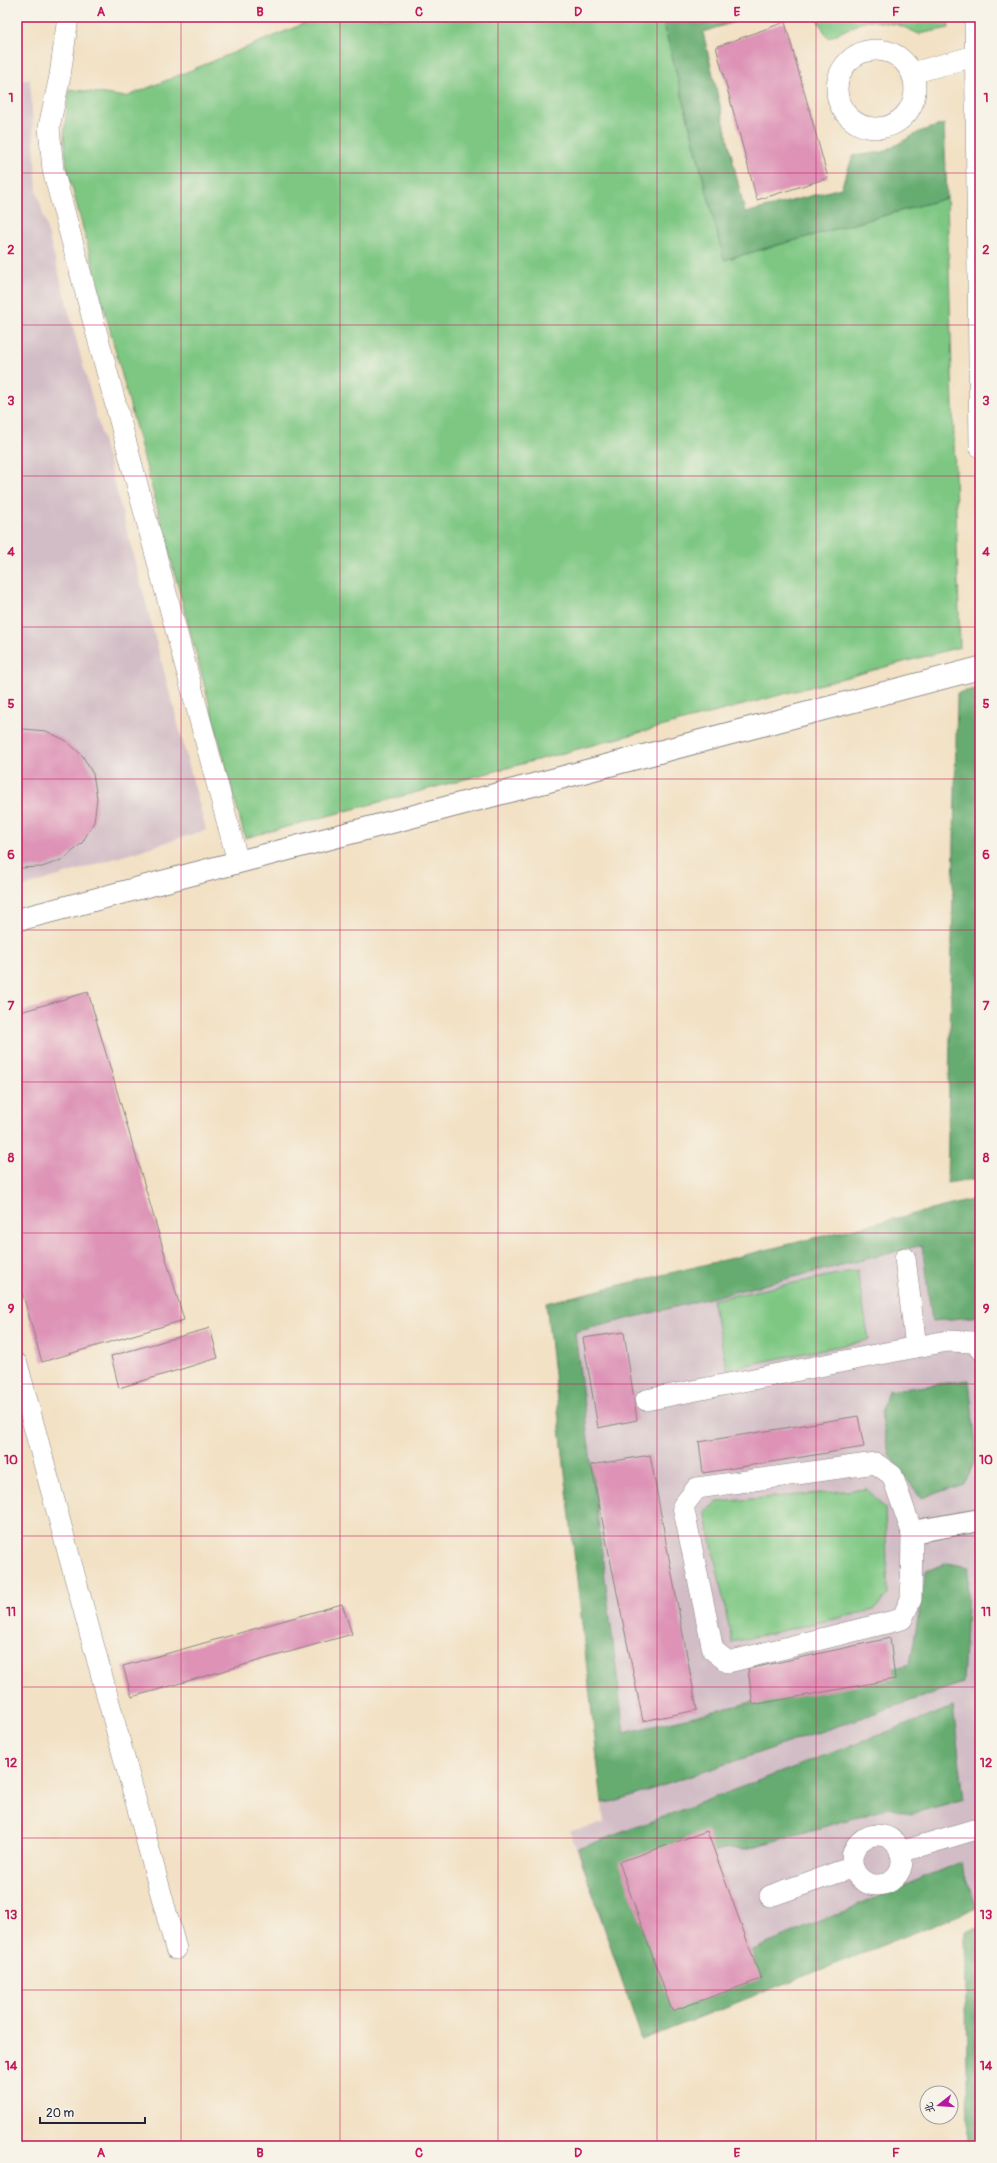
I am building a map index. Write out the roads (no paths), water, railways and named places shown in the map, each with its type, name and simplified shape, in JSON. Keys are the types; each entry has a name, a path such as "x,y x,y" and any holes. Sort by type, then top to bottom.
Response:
{"street":[{"path":"17,920 980,668"},
{"path":"912,1532 980,1520"}],"lane":[{"path":"68,17 60,76 49,127 53,170 238,862"},
{"path":"975,17 980,447"},
{"path":"912,73 975,56"},
{"path":"905,1258 916,1347"},
{"path":"646,1400 947,1341 974,1342 980,1349"},
{"path":"17,1364 176,1949"},
{"path":"875,1463 892,1475 912,1532 911,1599 902,1619 728,1662 713,1650 683,1506 696,1488 875,1463"},
{"path":"900,1852 980,1828"},
{"path":"874,1836 890,1839 900,1852 901,1868 892,1880 885,1884 878,1885 863,1881 857,1875 853,1867 854,1851 866,1838 874,1836"},
{"path":"770,1896 853,1867"}]}
